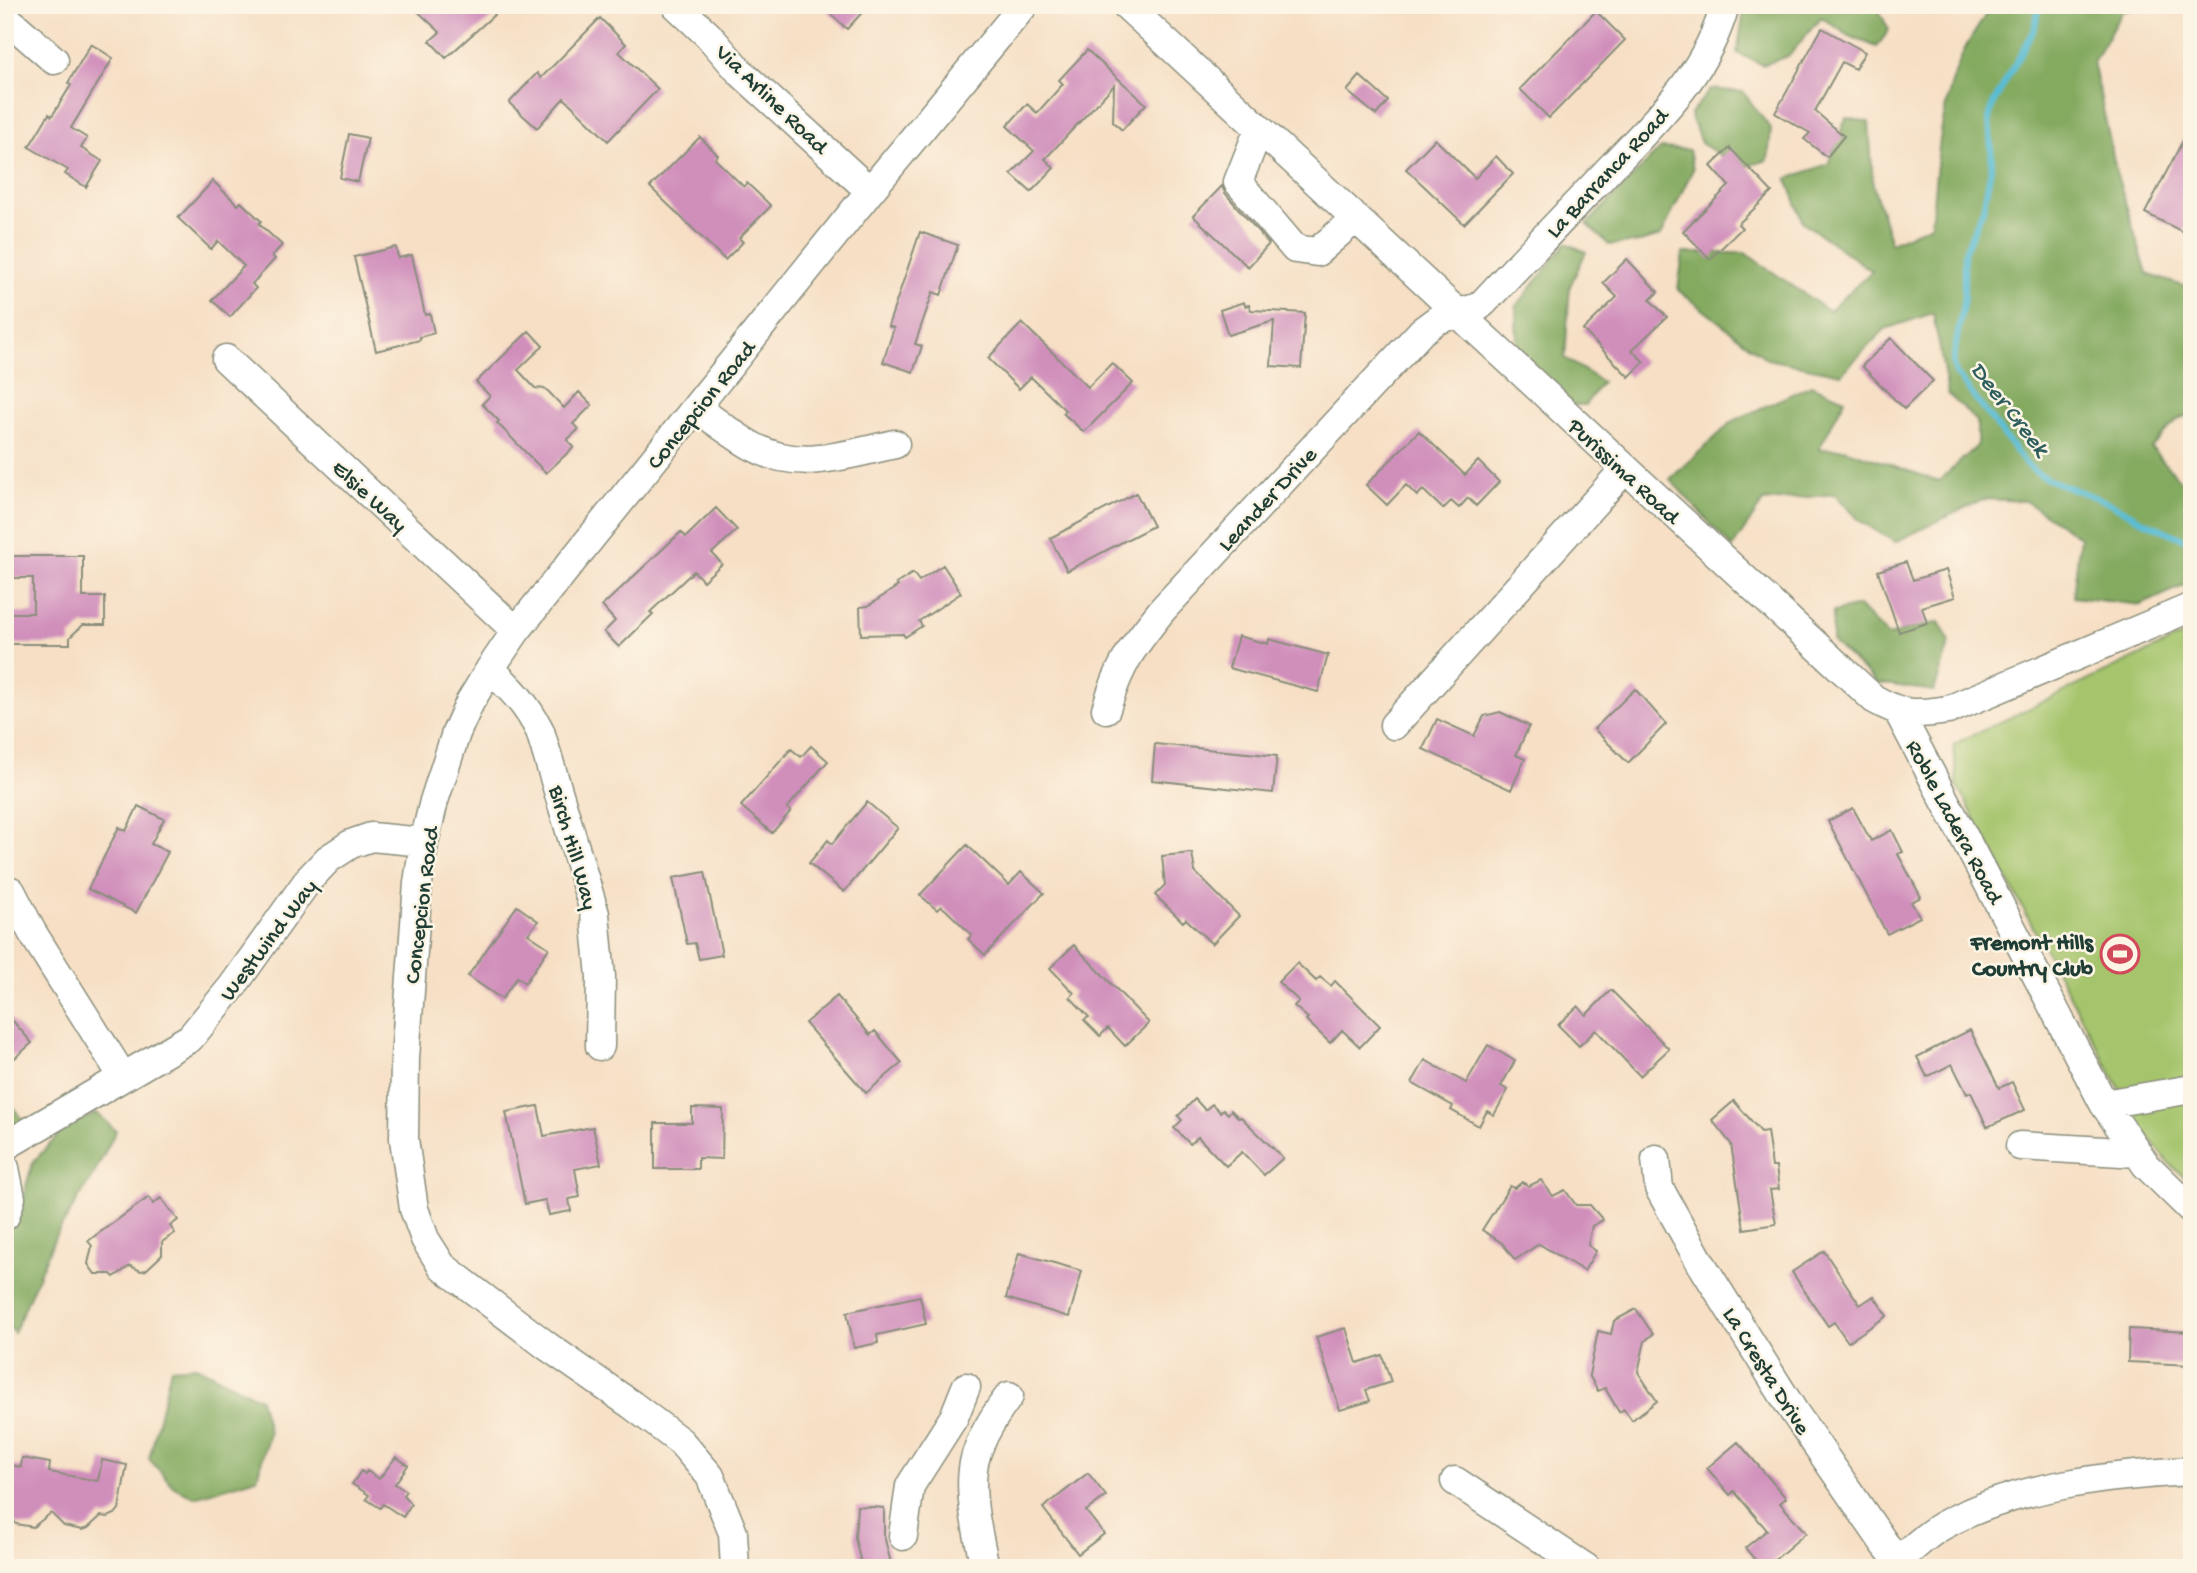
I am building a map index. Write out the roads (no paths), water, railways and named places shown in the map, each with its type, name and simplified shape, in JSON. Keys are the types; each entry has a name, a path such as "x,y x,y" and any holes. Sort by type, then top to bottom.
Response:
{"street":[{"name":"Via Arline Road","path":"676,5 709,36 740,72 870,191"},
{"name":"Concepcion Road","path":"735,1568 733,1533 710,1476 681,1442 547,1346 442,1266 425,1239 414,1209 404,1139 407,1033 418,883 425,842 434,801 456,733 470,702 516,631 870,191 1024,5"},
{"name":"Purissima Road","path":"1126,5 1874,699 1899,713"},
{"name":"La Barranca Road","path":"1457,314 1478,307 1484,302 1676,99 1708,52 1725,5"},
{"path":"5,17 54,60"},
{"path":"1259,129 1238,182 1296,249 1317,252 1355,219"},
{"name":"Leander Drive","path":"1106,709 1122,663 1136,641 1163,609 1422,331 1437,320 1457,314"},
{"name":"Elsie Way","path":"226,359 516,631"},
{"path":"697,408 755,448 778,457 805,461 895,444"},
{"path":"1394,725 1625,470"},
{"path":"1899,713 1948,710 2189,611"},
{"name":"Birch Hill Way","path":"490,669 515,692 540,731 595,914 601,977 600,1046"},
{"name":"Roble Ladera Road","path":"1899,713 2104,1104 2146,1165 2192,1210"},
{"name":"Westwind Way","path":"5,1146 190,1038 232,987 309,879 328,859 351,844 371,837 425,842"},
{"path":"11,891 32,932 123,1077"},
{"path":"2104,1104 2192,1089"},
{"path":"2020,1146 2138,1153"},
{"name":"La Cresta Drive","path":"1656,1159 1659,1188 1699,1260 1794,1412 1901,1564"},
{"path":"5,1168 11,1198 5,1216"},
{"path":"903,1536 910,1486 954,1417 966,1387"},
{"path":"985,1568 973,1500 972,1467 990,1422 1009,1396"},
{"path":"1901,1564 1938,1528 1987,1505 2059,1487 2143,1473 2192,1471"},
{"path":"1455,1480 1586,1568"}],"waterway":[{"name":"Deer Creek","path":"2040,5 2034,29 1993,104 1989,118 1992,163 1983,209 1964,253 1964,297 1953,362 1955,372 2024,462 2034,471 2047,479 2110,503 2192,543"}],"place":[{"name":"Fremont Hills Country Club","path":"2120,954"}]}
